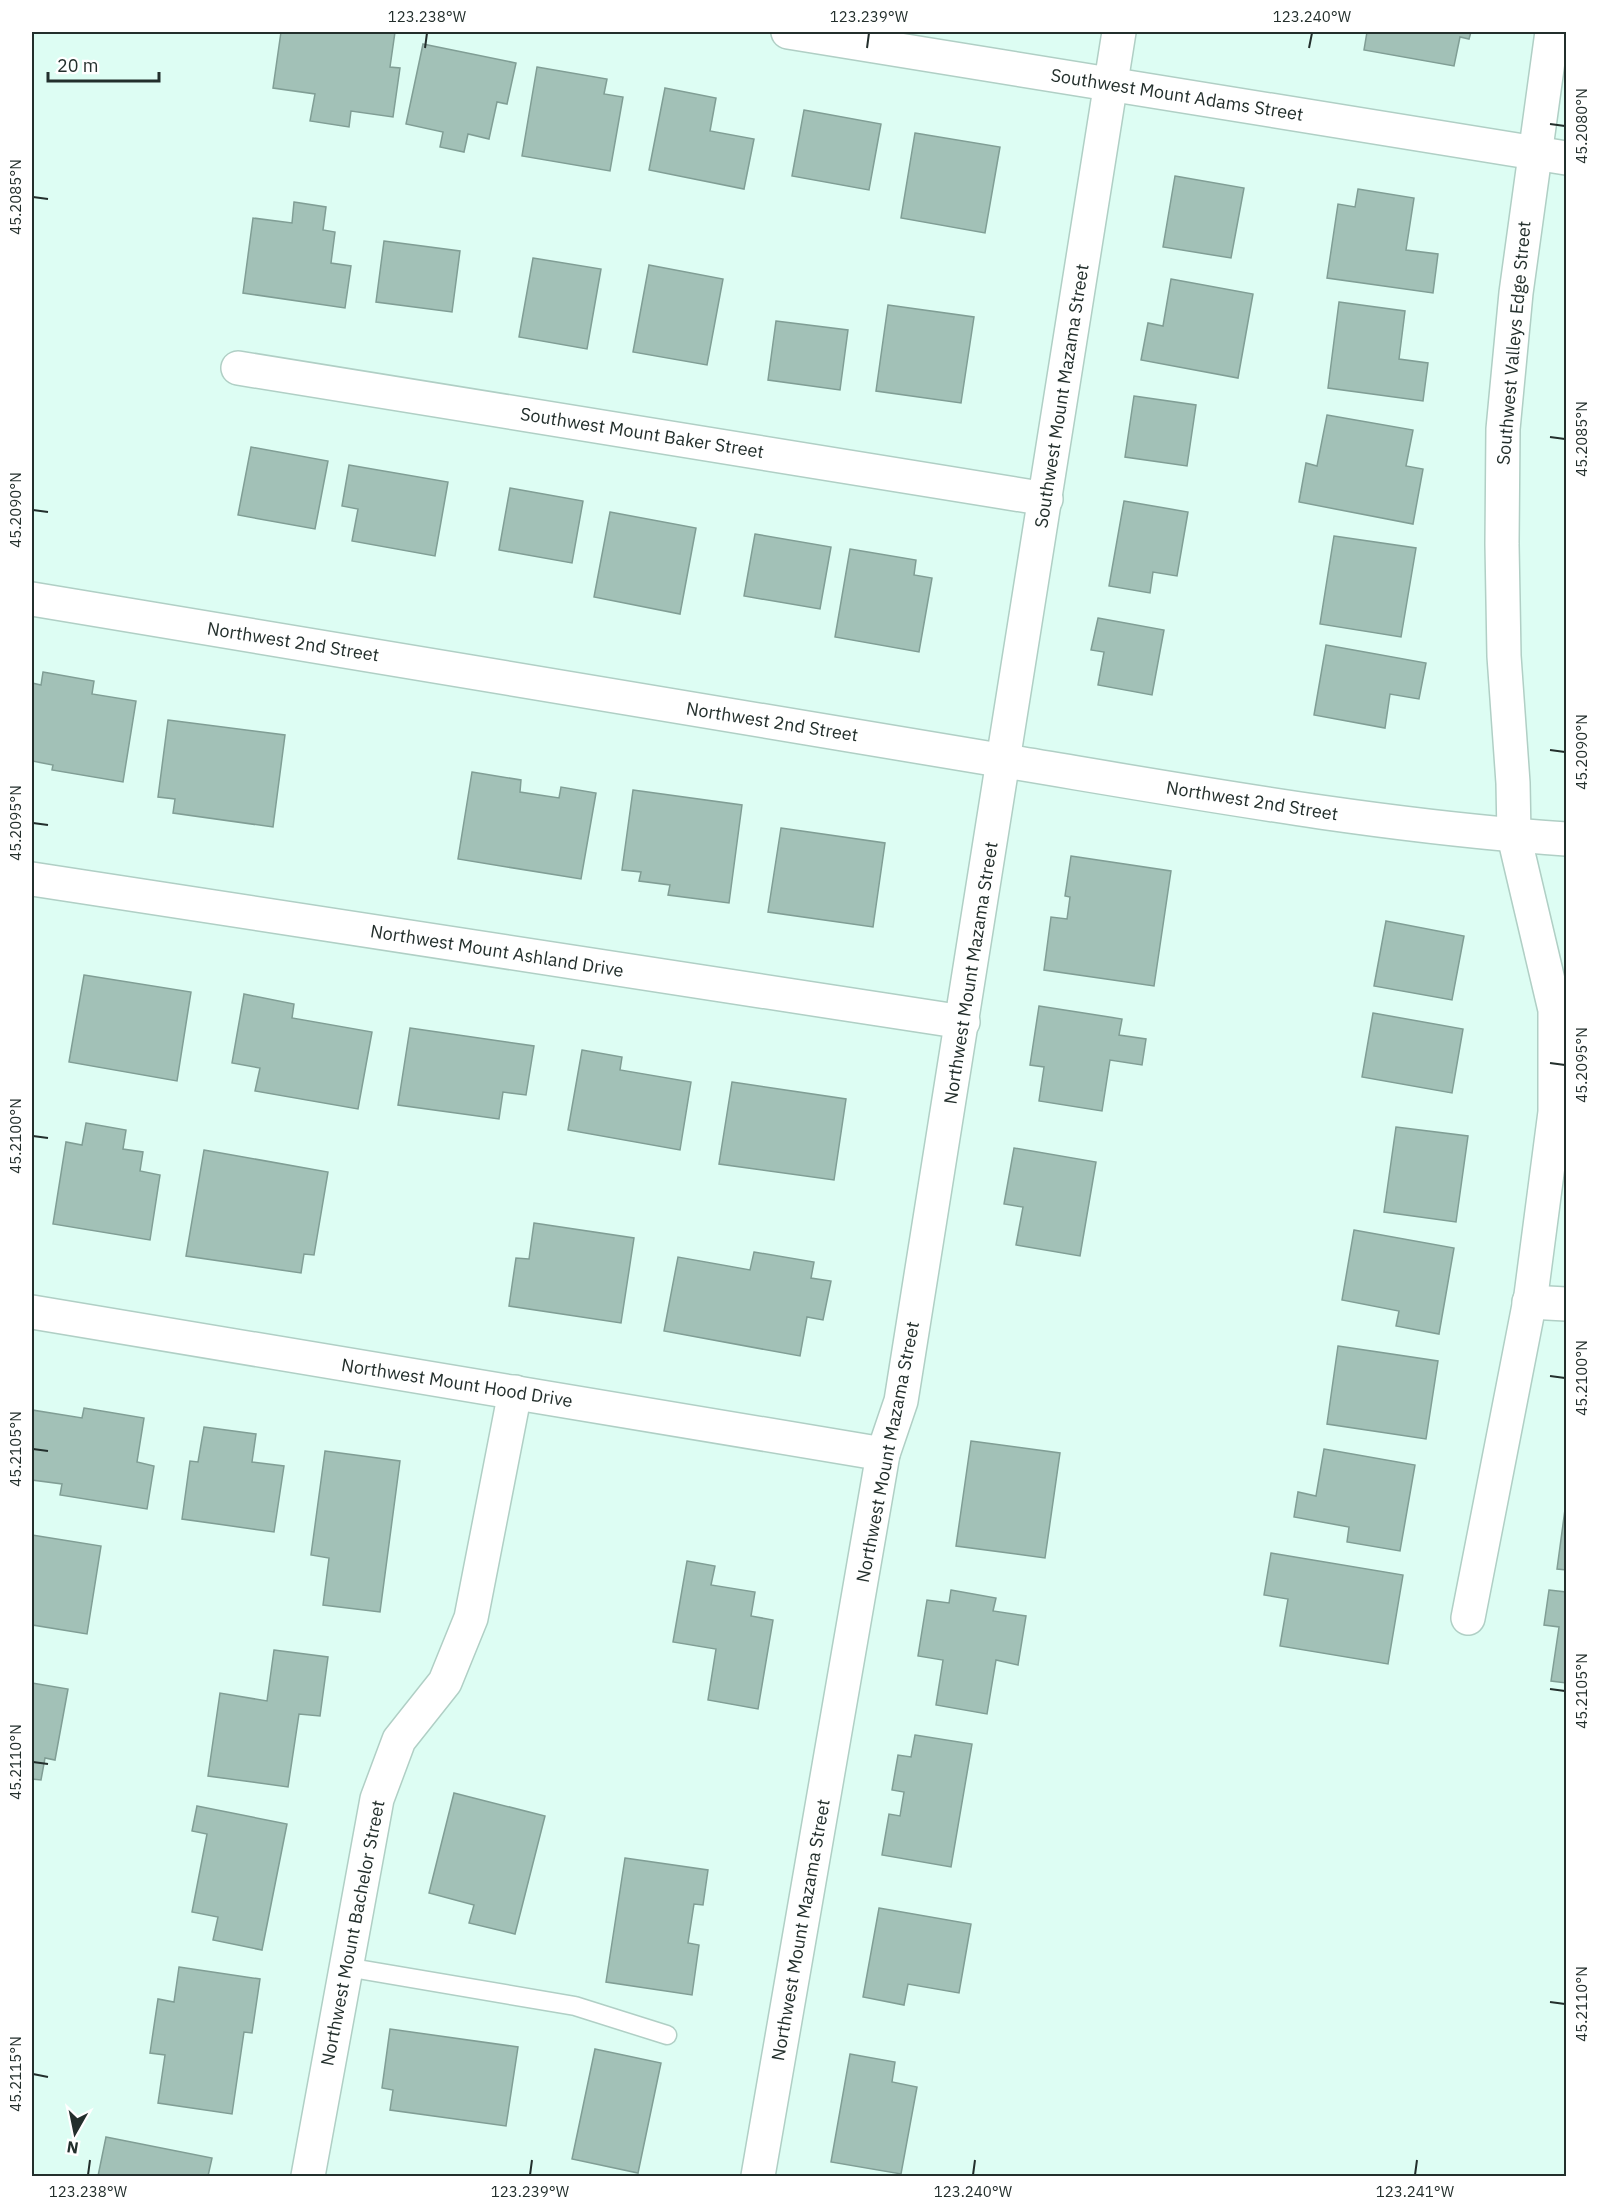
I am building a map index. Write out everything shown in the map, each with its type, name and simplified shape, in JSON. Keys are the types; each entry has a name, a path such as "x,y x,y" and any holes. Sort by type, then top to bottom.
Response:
{"street":[{"name":"Southwest Mount Adams Street","path":"789,32 1566,158"},
{"name":"Southwest Mount Mazama Street","path":"1005,761 1119,32"},
{"name":"Southwest Valleys Edge Street","path":"1468,1618 1529,1302 1555,1112 1555,1011 1514,836 1513,783 1504,656 1503,429 1533,153 1552,32"},
{"name":"Southwest Mount Baker Street","path":"238,368 1046,499"},
{"name":"Northwest 2nd Street","path":"32,599 1374,821 1514,836 1566,839"},
{"name":"Northwest Mount Mazama Street","path":"758,2176 883,1454 901,1401 1005,761"},
{"name":"Northwest Mount Ashland Drive","path":"32,879 963,1023"},
{"path":"1529,1302 1566,1304"},
{"name":"Northwest Mount Hood Drive","path":"32,1312 883,1454"},
{"name":"Northwest Mount Bachelor Street","path":"308,2176 377,1798 399,1740 445,1682 471,1618 515,1392"}],"lane":[{"path":"346,1967 575,2006 667,2035"}],"building":[{"path":"281,32 395,32 390,67 400,68 393,117 351,111 349,127 310,121 315,94 273,88"},
{"path":"1367,32 1471,32 1469,39 1460,37 1454,66 1364,50"},
{"path":"423,44 516,63 507,104 497,102 489,139 468,134 464,152 440,147 443,132 406,124"},
{"path":"537,67 607,79 604,94 623,97 610,171 522,156"},
{"path":"665,88 716,98 710,131 754,139 744,189 649,170"},
{"path":"804,110 881,124 869,190 792,176"},
{"path":"915,133 1000,147 985,233 901,218"},
{"path":"1175,176 1244,188 1231,258 1163,247"},
{"path":"1358,189 1414,198 1406,250 1438,254 1433,293 1327,278 1338,204 1355,207"},
{"path":"294,202 326,207 323,230 335,232 331,263 351,266 345,308 243,293 253,218 292,223"},
{"path":"384,241 460,251 452,312 376,302"},
{"path":"533,258 601,269 587,349 519,337"},
{"path":"649,265 723,279 707,365 633,352"},
{"path":"1171,279 1253,294 1238,378 1141,360 1148,323 1163,326"},
{"path":"1339,302 1405,311 1399,359 1428,363 1423,401 1328,388"},
{"path":"888,305 974,317 961,403 876,391"},
{"path":"776,321 848,330 840,390 768,380"},
{"path":"1134,396 1196,405 1187,466 1125,457"},
{"path":"1327,415 1413,430 1406,466 1423,469 1413,524 1299,502 1306,463 1317,466"},
{"path":"251,447 328,461 315,529 238,515"},
{"path":"349,465 448,482 435,556 352,541 358,509 342,506"},
{"path":"510,488 583,501 572,563 499,550"},
{"path":"1124,501 1188,512 1177,576 1153,572 1150,593 1109,586"},
{"path":"610,512 696,528 680,614 594,597"},
{"path":"755,534 831,547 820,609 744,596"},
{"path":"1334,536 1416,548 1401,637 1320,624"},
{"path":"850,549 916,560 914,575 932,578 919,652 835,637"},
{"path":"1098,618 1164,630 1152,695 1098,685 1104,652 1091,650"},
{"path":"1326,645 1426,663 1419,699 1390,694 1385,728 1314,715"},
{"path":"43,672 94,681 92,694 136,701 123,782 52,770 53,765 32,761 32,683 41,685"},
{"path":"168,720 285,735 273,827 173,813 175,799 158,797"},
{"path":"472,772 521,780 520,792 559,798 561,787 596,793 581,879 458,859"},
{"path":"633,790 742,805 729,903 668,895 670,885 639,881 641,872 622,870"},
{"path":"781,828 885,843 873,927 768,912"},
{"path":"1071,856 1171,871 1154,986 1044,970 1051,917 1067,919 1070,897 1065,896"},
{"path":"1386,921 1464,936 1452,1000 1374,986"},
{"path":"84,975 191,992 177,1081 69,1062"},
{"path":"244,994 294,1004 292,1018 372,1032 358,1109 255,1091 260,1068 232,1063"},
{"path":"1039,1006 1122,1019 1119,1035 1146,1039 1142,1065 1110,1060 1102,1111 1039,1101 1044,1067 1030,1065"},
{"path":"1373,1013 1463,1029 1452,1093 1362,1077"},
{"path":"410,1028 534,1046 526,1095 503,1092 499,1119 398,1105"},
{"path":"582,1050 622,1057 620,1070 691,1082 680,1150 568,1130"},
{"path":"732,1082 846,1099 834,1180 719,1164"},
{"path":"86,1123 126,1130 123,1149 143,1152 140,1171 160,1175 150,1240 53,1224 66,1142 82,1145"},
{"path":"1396,1127 1468,1136 1456,1222 1384,1212"},
{"path":"1014,1148 1096,1162 1080,1256 1016,1245 1023,1207 1004,1204"},
{"path":"204,1150 328,1172 314,1255 304,1254 301,1273 186,1256"},
{"path":"534,1223 634,1238 621,1323 509,1306 516,1258 529,1259"},
{"path":"1354,1230 1454,1248 1439,1334 1396,1326 1399,1311 1342,1300"},
{"path":"754,1252 814,1262 811,1278 831,1281 823,1320 807,1317 800,1356 664,1331 678,1257 750,1270"},
{"path":"1338,1346 1438,1361 1426,1439 1327,1424"},
{"path":"84,1408 144,1418 137,1462 154,1466 147,1509 60,1495 62,1484 32,1480 32,1410 82,1418"},
{"path":"204,1427 256,1434 252,1462 284,1466 274,1532 182,1519 190,1461 198,1462"},
{"path":"971,1441 1060,1453 1045,1558 956,1546"},
{"path":"1324,1449 1415,1465 1400,1551 1347,1542 1349,1527 1294,1517 1298,1492 1316,1496"},
{"path":"325,1451 400,1461 380,1612 323,1605 329,1558 311,1555"},
{"path":"1566,1502 1566,1570 1557,1569"},
{"path":"32,1535 101,1546 87,1634 32,1625"},
{"path":"1271,1553 1403,1575 1388,1664 1280,1646 1288,1599 1264,1595"},
{"path":"687,1561 715,1566 711,1585 755,1592 751,1616 773,1620 758,1709 708,1700 716,1649 673,1642"},
{"path":"951,1590 996,1598 993,1611 1026,1616 1018,1665 996,1660 987,1714 936,1705 943,1660 918,1656 927,1600 949,1603"},
{"path":"1549,1590 1566,1592 1566,1683 1551,1681 1559,1627 1544,1625"},
{"path":"274,1650 328,1657 320,1716 299,1714 288,1787 208,1776 220,1693 267,1701"},
{"path":"32,1683 68,1689 55,1760 45,1758 41,1780 32,1779"},
{"path":"915,1735 972,1744 951,1867 882,1855 889,1814 900,1816 904,1792 892,1790 898,1755 911,1757"},
{"path":"454,1793 545,1816 515,1934 469,1923 474,1905 429,1893"},
{"path":"197,1806 287,1824 262,1950 213,1940 218,1917 192,1912 207,1834 192,1831"},
{"path":"625,1858 708,1870 703,1905 694,1904 688,1943 699,1945 692,1995 606,1982"},
{"path":"879,1908 971,1924 959,1993 908,1984 904,2005 863,1997"},
{"path":"179,1967 260,1979 252,2033 244,2032 232,2114 158,2103 165,2055 150,2053 158,1999 174,2002"},
{"path":"390,2029 518,2047 506,2126 390,2110 393,2090 382,2088"},
{"path":"595,2049 661,2063 638,2173 572,2159"},
{"path":"850,2054 895,2062 892,2082 917,2087 901,2174 831,2162"},
{"path":"106,2137 212,2158 208,2176 98,2176"}]}
